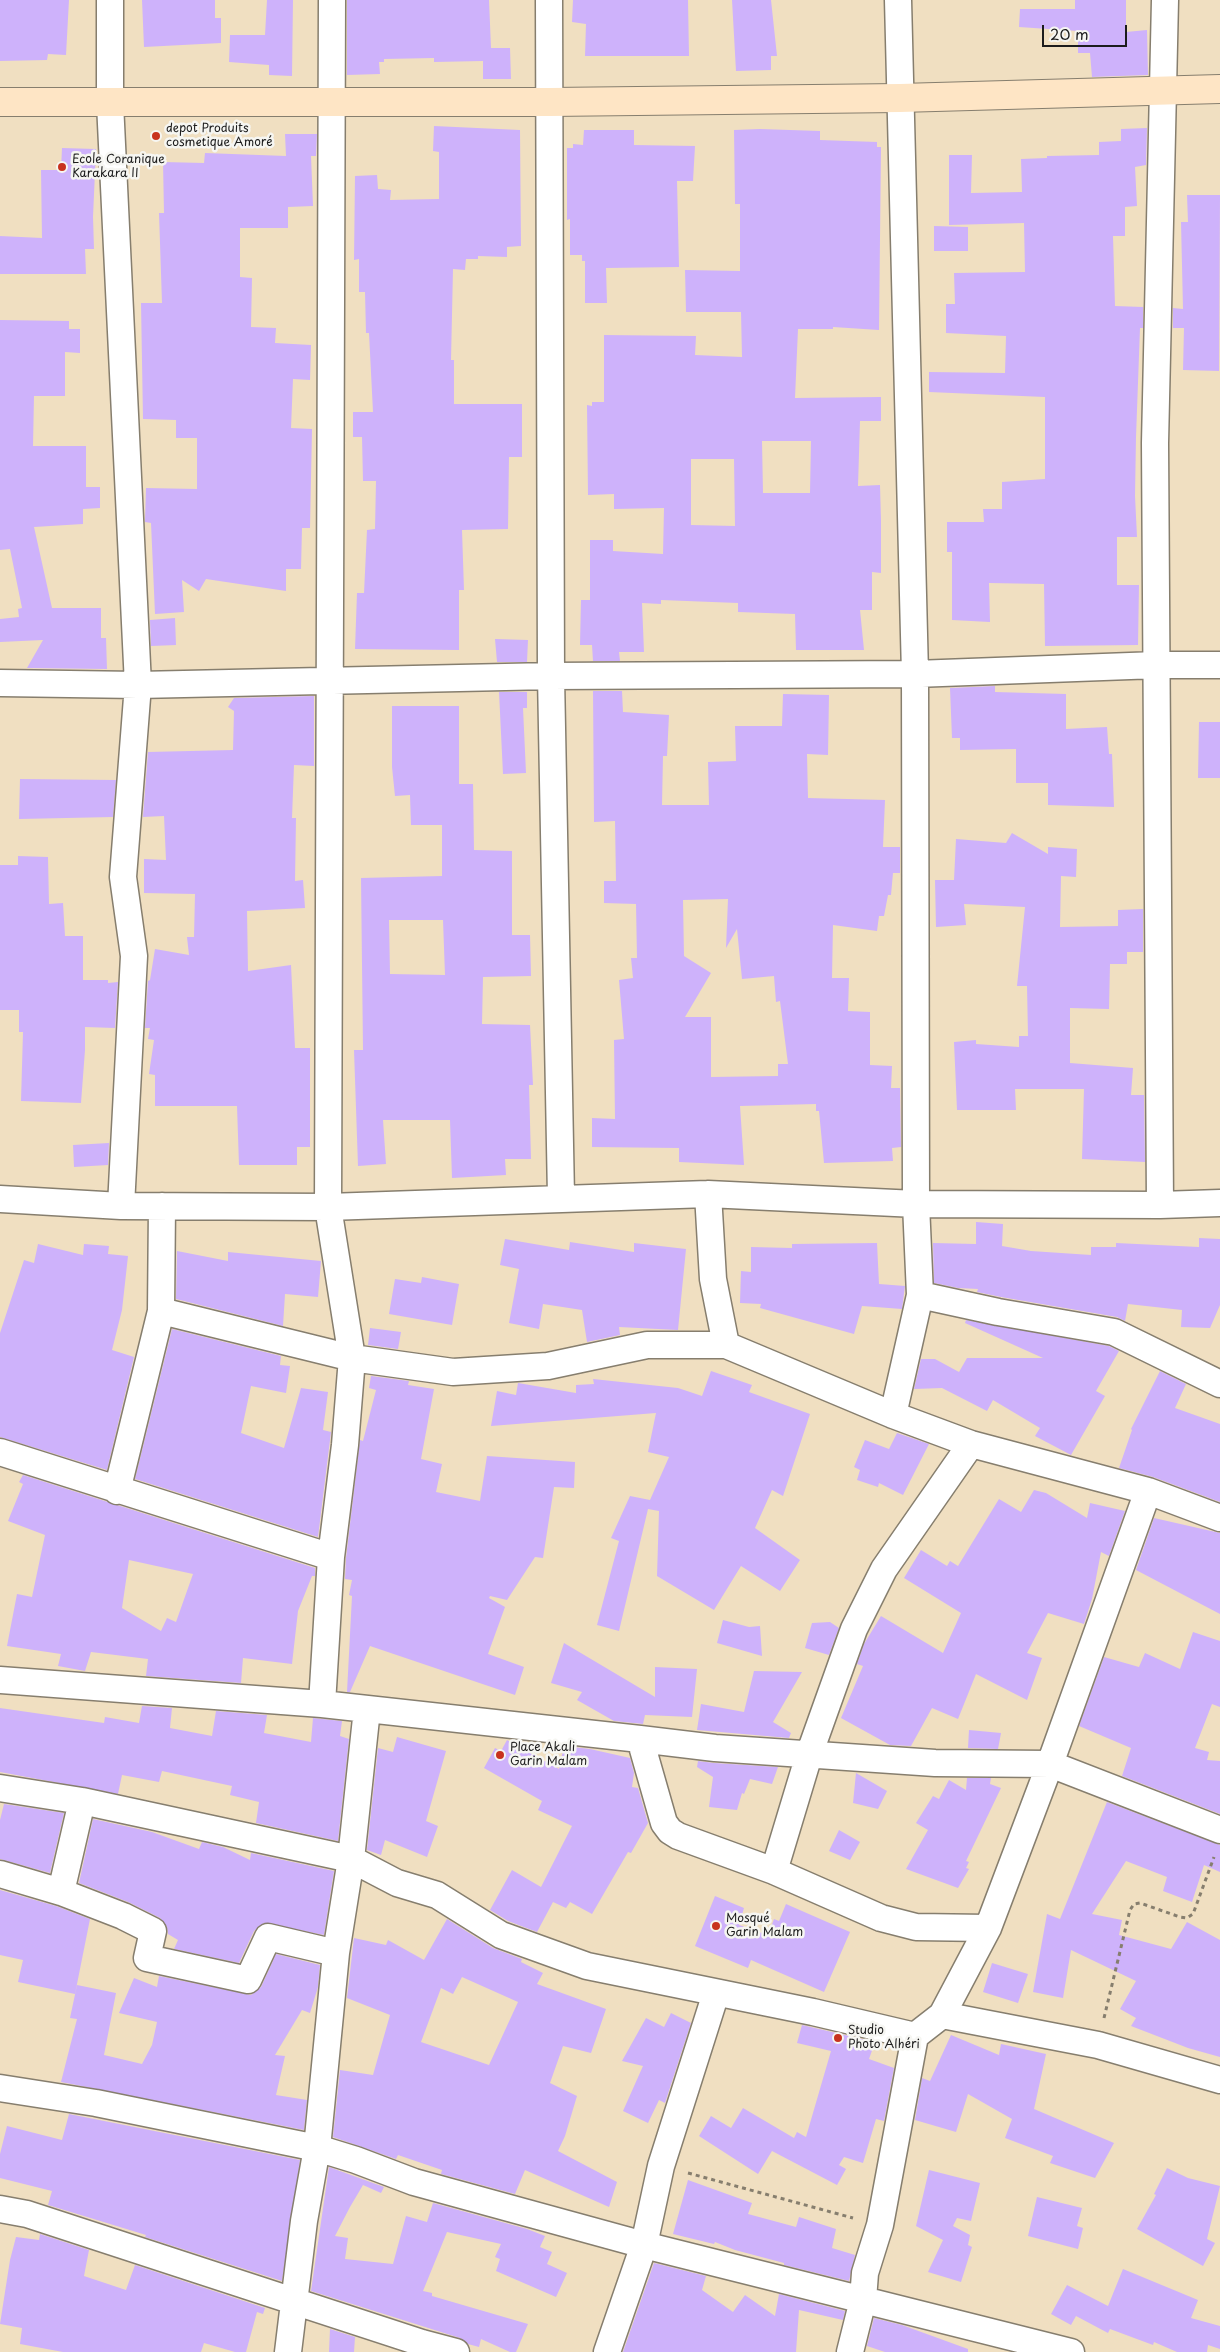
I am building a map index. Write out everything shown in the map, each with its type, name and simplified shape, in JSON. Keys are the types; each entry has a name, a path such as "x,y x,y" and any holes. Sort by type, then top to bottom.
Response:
{"street":[{"path":"110,0 110,103 138,685 123,877 134,956 121,1206"},
{"path":"322,1704 330,1557 345,1445 352,1358 328,1207 334,102 332,0"},
{"path":"549,0 551,676 561,1197"},
{"path":"893,1415 920,1295 916,1204 915,674 898,0"},
{"path":"1160,1205 1158,665 1155,443 1165,0"},
{"path":"0,102 550,102 900,98 1162,89 1220,89"},
{"path":"0,683 138,685 551,676 915,674 1158,665 1220,665"},
{"path":"0,1199 121,1206 328,1207 561,1197 708,1194 916,1204 1160,1205 1220,1203"},
{"path":"708,1194 713,1279 726,1345"},
{"path":"117,1491 161,1311 162,1206"},
{"path":"920,1295 998,1312 1114,1332 1220,1384"},
{"path":"161,1311 352,1358 453,1372 548,1366 647,1345 726,1345 893,1415 971,1444 1148,1491 1220,1518"},
{"path":"774,1871 809,1755 854,1629 884,1569 971,1444"},
{"path":"0,1452 117,1491 330,1557"},
{"path":"850,2352 863,2300 865,2273 880,2225 916,2036 942,2015 988,1928 1050,1764 1148,1491"},
{"path":"0,1680 185,1696 322,1704 715,1748 935,1763 1050,1764 1218,1840"},
{"path":"288,2352 317,2148 336,1953 351,1859 367,1709"},
{"path":"640,1739 664,1823 670,1831 774,1871 881,1918 916,1927 988,1928"},
{"path":"0,1788 82,1801 351,1859 397,1883 437,1895 501,1935 587,1966 813,2012 916,2036"},
{"path":"60,1892 82,1801"},
{"path":"0,1874 60,1892 122,1916 154,1931 147,1958 248,1980 268,1937 336,1953"},
{"path":"607,2352 644,2245 661,2166 716,1993"},
{"path":"942,2015 1098,2045 1220,2080"},
{"path":"0,2088 96,2103 317,2148 356,2160 414,2182 644,2245 1070,2352"},
{"path":"0,2209 27,2214 422,2343 456,2352"}],"path":[{"path":"1098,2045 1130,1910 1134,1904 1140,1903 1180,1918 1187,1918 1193,1914 1218,1840"},
{"path":"661,2166 880,2225"}],"building":[{"path":"0,0 69,0 66,55 48,54 47,60 0,61"},
{"path":"142,0 215,0 215,18 221,18 221,43 144,47"},
{"path":"267,0 293,0 292,76 269,75 269,65 229,62 230,35 265,35"},
{"path":"347,0 489,0 491,48 510,48 511,79 483,79 483,61 434,62 434,58 384,59 384,62 379,62 380,74 347,75"},
{"path":"573,0 688,0 689,56 585,56 586,24 572,22"},
{"path":"732,0 771,0 777,56 771,56 771,70 736,71"},
{"path":"1075,0 1126,0 1126,32 1147,30 1148,75 1092,77 1090,53 1078,53 1078,31 1019,27 1020,9 1075,9"},
{"path":"434,126 520,130 521,246 507,247 507,257 478,256 478,259 466,259 465,270 453,269 451,360 454,360 454,404 522,404 522,457 509,457 508,529 462,530 464,590 459,590 459,650 355,649 357,593 364,593 367,530 375,529 376,481 363,481 362,437 353,437 353,412 373,412 369,333 366,333 365,292 359,292 359,259 354,260 355,176 377,175 378,189 391,190 390,200 439,199 439,152 433,151"},
{"path":"1147,128 1146,165 1135,167 1137,206 1125,207 1125,236 1113,236 1115,306 1143,307 1143,328 1140,328 1136,437 1135,496 1137,537 1117,537 1117,585 1139,585 1138,645 1045,646 1044,584 989,583 990,622 952,620 952,552 947,552 947,522 984,522 983,509 1002,509 1002,482 1045,479 1045,397 929,392 929,372 1005,373 1006,336 946,333 946,304 955,304 954,273 1025,272 1024,223 949,225 949,155 972,155 971,193 1022,192 1021,159 1047,158 1047,156 1099,155 1099,142 1121,141 1121,129"},
{"path":"584,130 634,130 634,145 695,146 693,181 677,181 679,267 606,268 607,303 585,303 585,261 582,261 582,255 570,255 570,219 567,220 567,148 573,148 573,144 583,145"},
{"path":"734,130 820,131 820,140 877,142 877,147 881,147 879,330 833,327 833,329 798,329 795,398 881,397 881,421 860,421 858,486 880,485 881,521 881,573 872,572 872,610 860,610 864,650 796,650 795,614 738,612 738,603 661,600 661,604 642,603 644,652 619,652 620,661 593,661 592,645 580,645 581,600 590,600 590,540 613,540 613,551 663,554 664,508 614,509 614,494 588,495 587,405 592,406 592,402 604,402 604,335 696,336 695,355 742,357 741,312 686,312 685,270 740,271 740,204 735,204","holes":["762,441 811,441 810,493 763,493","691,459 734,459 735,526 691,525"]},
{"path":"285,134 317,134 316,156 311,156 313,206 288,207 288,228 240,228 240,277 252,278 251,327 276,328 275,343 311,345 310,380 293,379 291,428 312,429 310,528 302,528 301,569 286,569 286,591 206,579 199,591 182,580 184,612 155,614 151,523 145,522 146,488 197,489 197,438 176,438 176,420 143,419 141,303 162,303 159,213 164,213 163,162 204,163 205,153 286,156"},
{"path":"62,148 96,149 93,217 94,249 85,249 86,274 0,274 0,236 42,238 41,170 61,170"},
{"path":"1187,195 1220,195 1219,371 1183,370 1184,328 1173,328 1173,308 1183,309 1181,222 1188,222"},
{"path":"934,226 968,227 968,251 934,251"},
{"path":"0,320 69,321 69,329 80,329 80,353 65,352 65,396 34,396 33,446 86,446 86,487 100,487 100,508 83,509 83,524 34,527 52,608 101,608 101,638 106,638 107,669 27,668 43,640 0,642 0,619 19,617 18,609 22,608 10,549 0,550"},
{"path":"175,618 176,645 151,646 150,620"},
{"path":"495,639 528,640 527,662 497,662"},
{"path":"995,686 995,692 1066,694 1066,729 1107,727 1109,754 1112,754 1114,807 1048,805 1048,783 1016,783 1016,749 960,750 960,738 952,738 950,688"},
{"path":"593,691 622,691 623,712 669,715 667,756 663,756 662,805 709,805 708,762 736,761 735,726 782,726 783,694 829,695 828,755 807,754 808,798 885,800 883,847 900,847 900,873 893,873 891,895 888,895 884,916 879,916 877,931 833,925 832,978 849,978 848,1011 870,1012 870,1065 892,1066 891,1088 900,1088 901,1147 892,1148 893,1161 824,1163 819,1111 816,1111 816,1104 740,1106 744,1165 679,1162 679,1148 592,1147 592,1118 615,1119 614,1040 624,1039 619,980 633,978 631,958 637,958 636,904 604,903 604,881 616,881 615,821 594,822","holes":["728,899 726,948 737,929 742,979 774,976 776,1002 780,1001 788,1064 778,1064 778,1076 711,1077 711,1017 685,1017 711,973 684,956 683,900"]},
{"path":"499,692 527,692 527,708 523,708 526,773 503,774"},
{"path":"314,696 314,766 294,765 292,818 296,818 295,881 303,880 305,908 247,911 248,971 291,965 295,1048 310,1048 310,1147 297,1147 297,1165 239,1165 237,1106 155,1106 155,1075 149,1074 154,1040 148,1039 150,1028 145,1028 148,981 150,980 155,949 189,955 187,937 194,937 195,894 144,893 144,859 166,860 164,816 143,817 148,752 233,750 234,711 228,707 234,698"},
{"path":"392,706 459,706 459,784 473,784 474,850 512,851 512,935 530,935 531,976 483,977 482,1024 530,1025 533,1085 529,1085 531,1159 505,1159 506,1175 452,1178 450,1120 383,1120 386,1164 358,1166 354,1050 363,1050 361,878 442,876 442,825 411,825 410,795 395,796 392,767","holes":["389,920 443,920 445,975 390,974"]},
{"path":"1199,722 1220,722 1220,778 1198,778"},
{"path":"20,779 116,780 113,817 19,819"},
{"path":"1012,833 1048,854 1048,847 1077,849 1076,877 1061,876 1060,927 1118,926 1118,910 1143,909 1143,952 1127,952 1127,964 1110,964 1109,1009 1070,1008 1070,1063 1133,1068 1131,1095 1144,1095 1145,1162 1082,1159 1084,1089 1015,1089 1016,1110 957,1110 954,1042 976,1040 976,1044 1019,1047 1019,1036 1028,1036 1027,986 1017,986 1025,907 964,904 966,925 936,927 935,880 954,880 956,839 1006,843"},
{"path":"18,856 48,857 49,904 63,903 65,936 83,936 83,980 108,980 108,983 118,982 115,1028 85,1027 81,1103 21,1101 23,1032 19,1032 19,1010 0,1010 0,865 18,865"},
{"path":"109,1143 108,1165 74,1167 73,1145"},
{"path":"976,1222 1003,1224 1002,1246 1031,1251 1091,1255 1091,1247 1116,1247 1116,1243 1199,1247 1199,1238 1220,1239 1220,1305 1210,1328 1181,1327 1182,1310 1128,1304 1125,1321 1117,1317 977,1292 978,1289 958,1288 934,1283 933,1243 976,1244"},
{"path":"505,1239 569,1250 570,1242 634,1252 634,1243 686,1249 678,1330 619,1327 620,1335 587,1342 582,1310 543,1304 539,1329 509,1323 519,1269 500,1265"},
{"path":"877,1243 879,1284 905,1286 902,1309 862,1306 854,1334 760,1308 761,1304 740,1303 741,1271 751,1272 751,1247 792,1248 792,1244"},
{"path":"38,1244 83,1255 84,1244 109,1246 108,1254 128,1256 122,1310 112,1350 134,1357 107,1470 0,1437 0,1333 24,1260 34,1263"},
{"path":"177,1251 228,1261 228,1252 321,1261 318,1297 285,1294 283,1326 176,1299"},
{"path":"422,1277 459,1284 452,1325 389,1314 395,1279 421,1283"},
{"path":"966,1320 1109,1346 1119,1351 1096,1391 1105,1396 1071,1455 1035,1436 1040,1428 993,1400 987,1411 942,1388 914,1389 921,1359 935,1359 959,1372 967,1358 1043,1358 965,1323"},
{"path":"370,1328 401,1332 398,1349 368,1345"},
{"path":"172,1329 281,1356 280,1365 290,1366 286,1393 251,1386 241,1433 284,1448 301,1388 328,1392 323,1430 331,1432 318,1537 135,1479"},
{"path":"711,1371 752,1385 749,1392 810,1414 783,1496 772,1490 755,1528 800,1560 780,1591 741,1566 714,1610 657,1576 659,1511 648,1509 619,1631 597,1625 619,1541 611,1538 630,1496 650,1500 669,1457 648,1452 656,1413 491,1426 497,1391 516,1395 518,1383 576,1393 576,1385 594,1384 593,1379 678,1388 702,1396"},
{"path":"1160,1371 1186,1384 1175,1408 1220,1424 1220,1502 1153,1477 1119,1468 1131,1429"},
{"path":"371,1376 409,1381 408,1385 434,1389 421,1459 442,1464 436,1492 480,1501 487,1456 575,1462 574,1488 554,1487 543,1558 535,1557 507,1600 490,1596 489,1598 505,1607 488,1654 524,1667 515,1695 370,1646 350,1692 347,1692 352,1596 349,1595 352,1580 345,1579 346,1558 360,1440 363,1441 376,1390 369,1388"},
{"path":"897,1433 929,1444 903,1495 879,1483 878,1487 857,1480 860,1470 854,1467 865,1440 889,1449"},
{"path":"23,1475 315,1568 315,1576 312,1576 298,1611 292,1664 243,1658 241,1683 146,1676 148,1659 91,1652 85,1671 58,1666 61,1654 7,1646 17,1594 32,1597 45,1535 8,1521 23,1484 19,1482","holes":["129,1560 193,1574 176,1622 167,1618 161,1631 122,1608"]},
{"path":"1034,1490 1046,1493 1087,1518 1090,1503 1125,1511 1109,1556 1101,1552 1092,1599 1084,1624 1048,1613 1027,1653 1042,1658 1027,1700 976,1674 958,1719 932,1708 911,1746 890,1745 841,1718 863,1666 857,1664 864,1644 881,1616 943,1653 961,1613 904,1578 921,1550 947,1566 950,1561 958,1566 999,1499 1021,1512"},
{"path":"1154,1518 1220,1533 1220,1614 1136,1570"},
{"path":"723,1620 749,1627 760,1626 762,1656 717,1643"},
{"path":"830,1622 839,1628 829,1655 805,1648 812,1623"},
{"path":"1193,1632 1220,1641 1220,1707 1212,1704 1195,1748 1209,1752 1207,1760 1220,1761 1220,1814 1122,1776 1131,1748 1079,1726 1104,1657 1139,1667 1145,1653 1180,1669"},
{"path":"564,1643 655,1697 655,1667 697,1669 692,1717 645,1715 643,1724 614,1721 577,1700 582,1692 551,1683"},
{"path":"754,1671 802,1672 773,1722 791,1733 789,1738 697,1730 701,1704 744,1712"},
{"path":"142,1706 172,1708 170,1728 212,1736 216,1711 267,1715 264,1733 311,1742 313,1718 342,1721 340,1736 349,1739 338,1841 256,1823 259,1802 230,1795 232,1786 162,1771 159,1782 122,1775 118,1794 0,1772 0,1708 104,1723 105,1717 139,1723"},
{"path":"969,1730 1001,1733 998,1749 968,1748"},
{"path":"397,1737 446,1751 426,1821 438,1826 427,1857 385,1840 381,1855 367,1850 378,1748 393,1752"},
{"path":"507,1740 559,1769 564,1746 590,1749 630,1758 634,1773 632,1787 638,1788 648,1823 631,1853 628,1852 592,1914 570,1902 566,1908 553,1902 537,1932 508,1921 490,1910 512,1870 541,1887 572,1826 538,1810 542,1801 484,1768 495,1748 501,1751"},
{"path":"698,1761 778,1767 772,1784 750,1779 744,1794 742,1793 737,1810 709,1807 713,1777 697,1767"},
{"path":"856,1773 887,1791 878,1809 853,1803"},
{"path":"967,1778 991,1778 990,1784 1001,1788 966,1861 969,1862 966,1868 969,1869 958,1888 906,1869 928,1830 916,1823 933,1796 939,1799 949,1780 966,1790"},
{"path":"1107,1802 1220,1845 1220,1872 1204,1865 1192,1902 1163,1891 1167,1877 1126,1861 1092,1914 1122,1920 1119,1935 1171,1949 1187,1922 1220,1940 1220,2057 1188,2048 1131,2026 1136,2018 1120,2009 1136,1981 1071,1950 1063,1998 1033,1992 1047,1914 1060,1919"},
{"path":"4,1804 64,1813 50,1873 0,1859 0,1820"},
{"path":"93,1819 152,1832 199,1849 202,1842 223,1847 250,1860 251,1853 334,1871 324,1935 264,1923 254,1931 239,1963 174,1949 178,1940 168,1934 167,1927 160,1918 128,1902 79,1883"},
{"path":"839,1830 860,1842 850,1860 829,1851"},
{"path":"0,1890 56,1906 90,1919 75,1994 18,1982 23,1960 0,1955"},
{"path":"715,1896 744,1908 739,1925 768,1935 774,1919 779,1921 786,1904 850,1932 824,1992 751,1960 748,1968 695,1946"},
{"path":"447,1919 493,1948 522,1959 521,1962 543,1973 537,1984 606,2009 591,2053 563,2046 550,2083 577,2096 565,2136 558,2151 617,2182 609,2207 525,2170 515,2194 441,2174 442,2170 398,2155 396,2159 333,2137 340,2070 373,2075 390,2015 347,1998 354,1938 386,1945 388,1940 424,1960","holes":["462,1977 518,2002 489,2065 421,2042 441,1988 453,1994"]},
{"path":"276,1954 320,1965 318,1987 310,2013 302,2010 275,2055 285,2056 276,2095 307,2100 304,2130 61,2082 77,2019 70,2018 77,1985 116,1993 104,2055 142,2064 152,2045 157,2022 119,2013 134,1978 157,1987 159,1976 251,1995 261,1987"},
{"path":"992,1963 1028,1974 1018,2003 983,1992"},
{"path":"671,2013 691,2023 665,2103 659,2100 648,2123 623,2111 643,2066 622,2061 646,2018 664,2027"},
{"path":"802,2025 875,2042 869,2059 894,2068 884,2121 876,2119 863,2163 844,2157 839,2165 846,2169 837,2185 772,2151 758,2174 699,2136 711,2116 731,2128 743,2108 794,2138 797,2132 806,2137 831,2051 797,2043"},
{"path":"951,2035 999,2055 1001,2044 1046,2054 1034,2109 1114,2143 1095,2178 1050,2163 1053,2156 1005,2138 1012,2119 968,2094 956,2132 915,2120 922,2078 930,2081"},
{"path":"69,2114 300,2160 282,2281 145,2237 146,2235 48,2205 52,2191 0,2178 0,2154 7,2126 62,2140"},
{"path":"329,2167 384,2187 381,2193 363,2185 350,2207 335,2236 348,2238 345,2259 393,2264 406,2216 427,2222 433,2203 527,2229 545,2236 540,2247 552,2252 547,2264 567,2273 556,2297 496,2271 500,2259 495,2257 501,2244 447,2232 423,2291 432,2293 432,2296 528,2324 516,2352 510,2352 481,2339 479,2347 468,2344 460,2338 311,2291"},
{"path":"1167,2168 1188,2178 1220,2186 1207,2239 1215,2243 1203,2266 1137,2229 1156,2195 1154,2194"},
{"path":"929,2170 980,2183 971,2221 957,2218 953,2226 970,2235 968,2245 972,2247 961,2282 928,2272 943,2240 916,2226"},
{"path":"688,2180 752,2203 748,2214 796,2227 799,2217 836,2229 832,2248 855,2255 849,2281 784,2265 784,2263 735,2250 715,2242 714,2244 673,2234"},
{"path":"1037,2197 1082,2208 1077,2226 1083,2228 1078,2249 1028,2236"},
{"path":"40,2234 89,2250 84,2276 126,2290 135,2265 265,2308 263,2314 257,2312 246,2352 235,2352 204,2343 201,2352 63,2352 20,2344 22,2328 0,2324 10,2260 16,2237 39,2240"},
{"path":"654,2263 706,2276 702,2290 733,2312 745,2295 775,2316 779,2294 845,2311 843,2320 799,2310 796,2352 623,2352"},
{"path":"1123,2269 1198,2300 1191,2318 1220,2326 1220,2349 1208,2345 1207,2352 1177,2352 1154,2342 1153,2345 1110,2329 1108,2333 1076,2316 1071,2325 1051,2314 1067,2285 1108,2306"},
{"path":"874,2318 902,2325 968,2349 968,2352 885,2352 867,2346"},
{"path":"330,2329 355,2337 354,2352 329,2352"}],"place":[{"name":"depot Produits cosmetique Amoré","path":"156,136"},
{"name":"Ecole Coranique Karakara II","path":"62,167"},
{"name":"Place Akali Garin Malam","path":"500,1755"},
{"name":"Mosqué Garin Malam","path":"716,1926"},
{"name":"Studio Photo Alhéri","path":"838,2038"}]}
